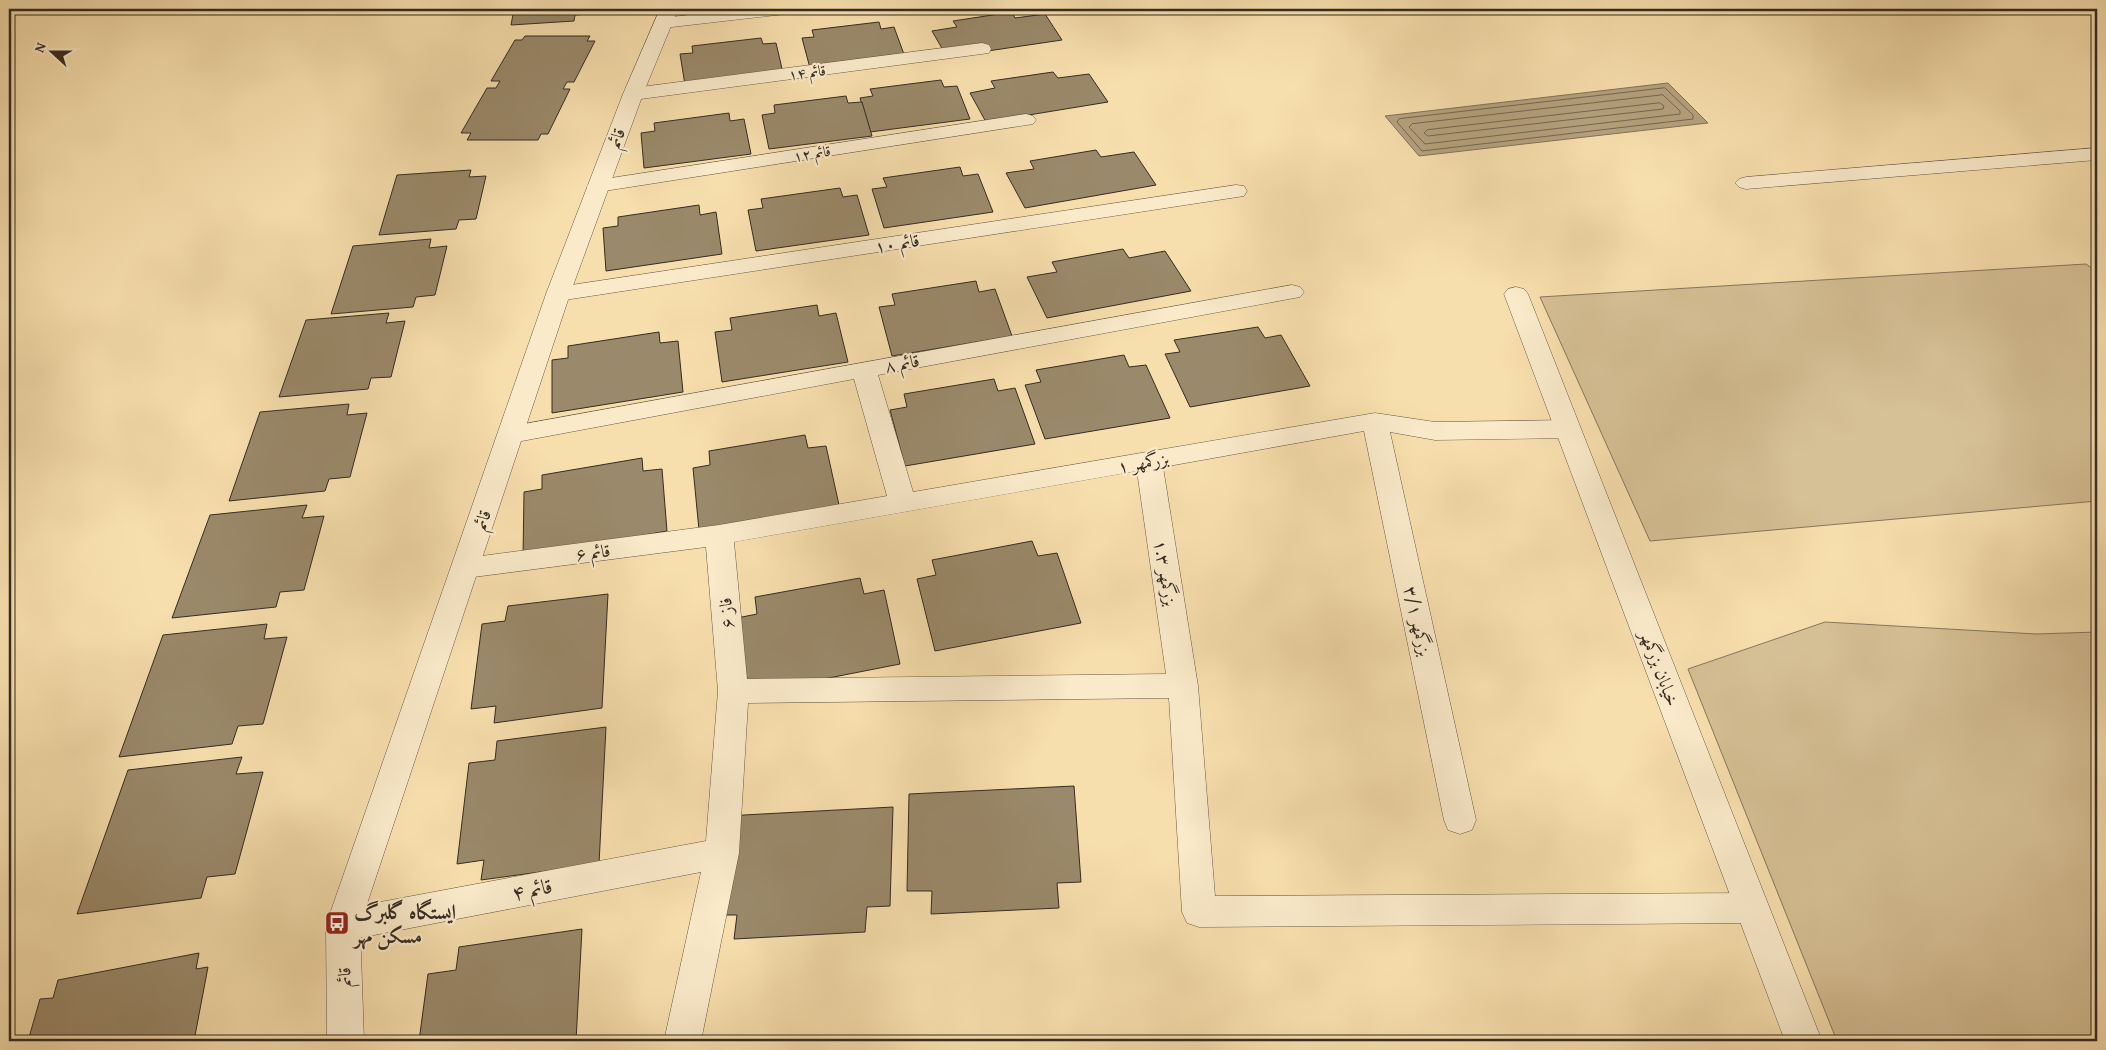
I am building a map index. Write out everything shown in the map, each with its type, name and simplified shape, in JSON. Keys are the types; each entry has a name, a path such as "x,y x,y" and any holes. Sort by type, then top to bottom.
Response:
{"street":[{"path":"666,16 785,9"},
{"name":"قائم","path":"345,1041 343,925 558,294 633,94 666,16"},
{"name":"قائم ۱۴","path":"633,94 982,49"},
{"name":"قائم ۱۲","path":"598,186 1026,120"},
{"path":"1746,184 2097,154"},
{"name":"قائم ۱۰","path":"558,294 1236,191"},
{"name":"قائم ۸","path":"511,434 1292,292"},
{"name":"خیابان بزرگمهر","path":"1516,294 1751,908 1804,1041"},
{"path":"864,370 903,504"},
{"name":"بزرگمهر ۱","path":"719,535 1375,421 1435,431 1568,429"},
{"name":"بزرگمهر ۳/۱","path":"1375,421 1460,820"},
{"name":"بزرگمهر ۱.۳","path":"1149,460 1183,686 1199,912 1751,908"},
{"name":"قائم ۶","path":"466,568 719,535"},
{"name":"فاز ۶","path":"683,1041 722,853 733,691 719,535"},
{"path":"733,691 1183,686"},
{"name":"قائم ۴","path":"343,925 722,853"}],"shaded area":[{"path":"2086,264 2097,272 2097,501 1650,541 1540,297"},
{"path":"1825,622 2036,634 2097,632 2097,1041 1837,1041 1688,669"}],"water":[{"path":"1668,83 1708,123 1419,156 1385,116"}],"building":[{"path":"514,9 591,9 590,14 575,15 574,21 511,25"},
{"path":"688,9 768,9 702,16 702,10 688,11"},
{"path":"1012,12 1015,18 1045,14 1062,40 947,57 932,31 957,27 953,21"},
{"path":"879,22 881,29 894,27 905,57 810,68 802,38 814,37 812,30"},
{"path":"525,36 590,36 587,41 595,41 574,82 567,82 563,89 570,89 548,134 541,134 538,140 467,140 471,133 461,133 487,88 496,88 500,81 491,81 515,40 522,40"},
{"path":"761,38 763,44 776,43 783,73 685,85 680,54 693,53 692,46"},
{"path":"1053,72 1058,78 1089,74 1108,102 986,122 970,93 995,88 991,81"},
{"path":"941,80 944,87 957,86 970,119 870,132 860,98 873,96 870,89"},
{"path":"846,96 848,103 862,102 872,136 769,149 762,115 775,113 774,105"},
{"path":"729,113 730,121 744,119 751,154 644,168 641,133 655,131 654,123"},
{"path":"1096,150 1101,157 1134,152 1156,185 1025,208 1006,173 1034,169 1030,161"},
{"path":"960,167 963,176 978,174 993,212 884,228 872,189 887,187 883,178"},
{"path":"471,170 469,177 486,176 476,219 459,220 456,229 379,235 397,175"},
{"path":"840,188 843,197 857,195 869,235 756,251 748,210 763,208 761,199"},
{"path":"699,205 700,215 716,212 722,254 606,271 603,228 618,226 618,217"},
{"path":"431,239 429,248 447,246 435,295 416,297 413,307 331,314 353,246"},
{"path":"1123,249 1129,258 1165,251 1191,291 1047,318 1027,277 1057,272 1052,262"},
{"path":"976,281 979,292 995,289 1012,336 892,356 879,307 895,305 892,294"},
{"path":"817,305 819,316 836,313 848,362 722,382 715,332 732,330 730,318"},
{"path":"389,313 386,323 405,321 391,377 371,378 368,389 279,397 306,320"},
{"path":"1258,327 1265,338 1281,335 1310,386 1190,407 1165,354 1180,352 1174,340"},
{"path":"659,332 660,343 678,341 683,392 552,413 552,360 568,358 568,346"},
{"path":"1124,355 1129,367 1146,365 1170,418 1045,439 1025,385 1041,382 1036,370"},
{"path":"994,379 998,391 1015,388 1035,444 905,466 890,410 907,407 904,394"},
{"path":"349,404 347,415 367,413 350,477 329,479 325,491 229,501 260,412"},
{"path":"805,435 808,448 826,446 839,505 699,530 693,468 710,465 709,451"},
{"path":"642,458 643,471 662,469 667,531 523,556 524,492 542,489 542,475"},
{"path":"307,505 302,518 324,516 304,590 280,592 276,607 172,618 210,515"},
{"path":"1032,541 1038,556 1057,553 1081,623 935,651 917,579 936,575 932,560"},
{"path":"860,578 864,594 884,590 900,664 747,694 737,618 757,614 755,597"},
{"path":"608,594 602,708 494,723 496,706 471,709 482,624 505,621 508,606"},
{"path":"267,624 264,639 287,637 263,724 238,726 232,744 119,757 163,635"},
{"path":"606,727 599,864 481,880 484,860 457,864 469,763 495,760 497,741"},
{"path":"242,757 236,774 263,772 235,874 207,877 201,898 77,914 128,770"},
{"path":"1074,786 1081,882 1057,883 1059,908 931,914 932,891 907,891 909,794"},
{"path":"893,807 890,906 867,907 865,932 734,939 737,915 713,915 725,816"},
{"path":"582,929 576,1041 419,1041 428,974 456,970 459,947"},
{"path":"199,953 196,969 208,967 194,1041 28,1041 40,999 53,998 58,980"}],"place":[{"name":"ایستگاه گلبرگ مسکن مهر","path":"337,923"}]}
